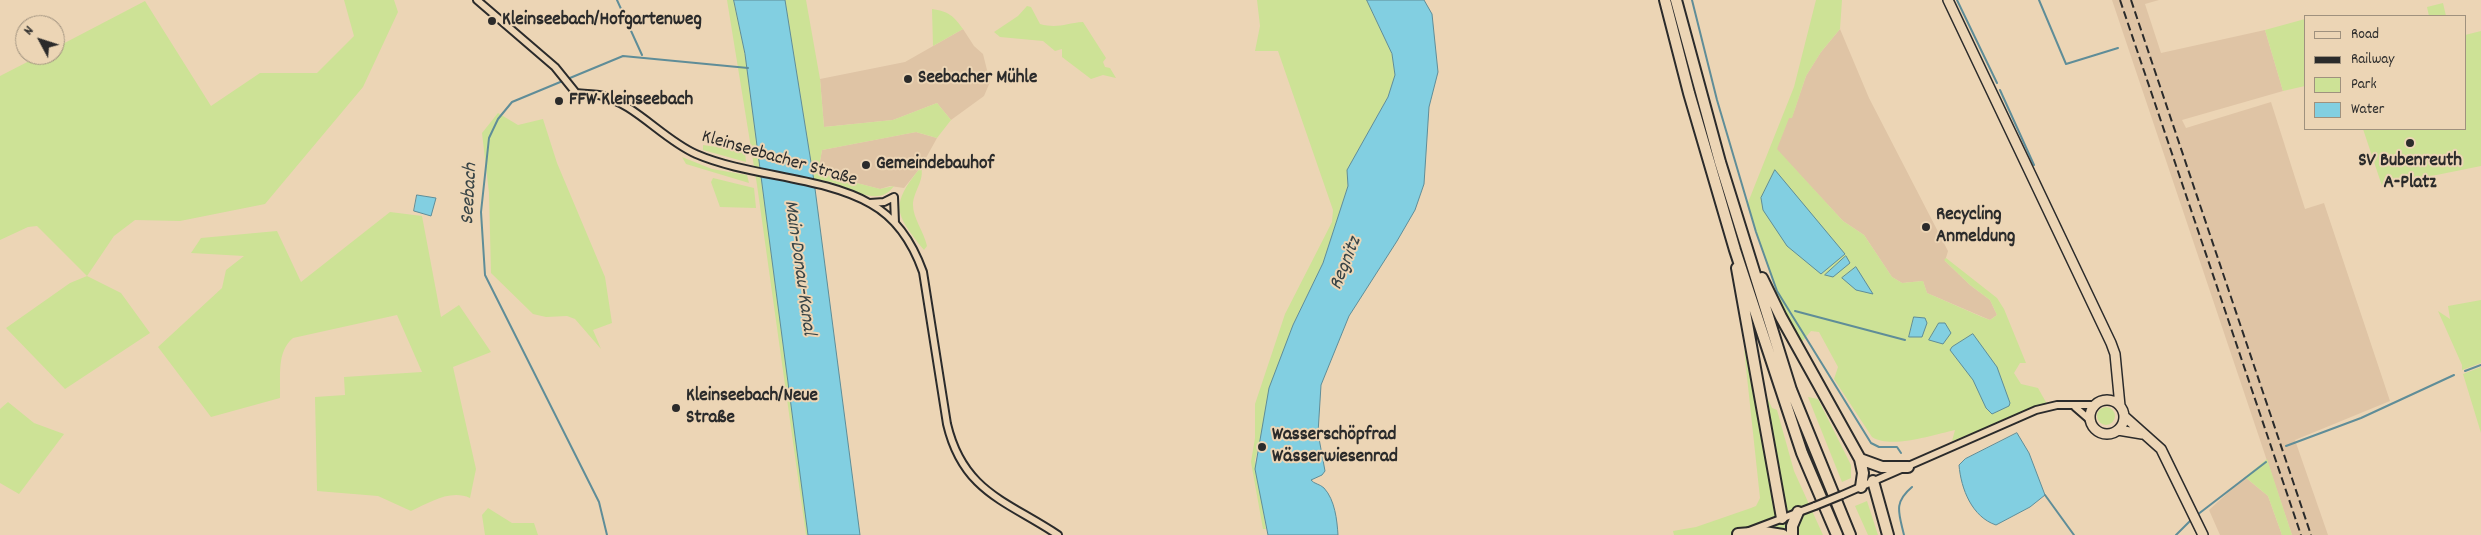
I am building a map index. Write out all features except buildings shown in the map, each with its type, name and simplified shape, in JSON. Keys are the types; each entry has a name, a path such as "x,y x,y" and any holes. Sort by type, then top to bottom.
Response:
{"highway":[{"path":"1665,0 1689,93 1735,250 1802,453 1837,535"},
{"path":"1676,0 1743,237 1791,390 1850,535"},
{"path":"1743,237 1781,317 1860,459 1863,473 1861,487"},
{"path":"1735,250 1739,291 1782,518"},
{"path":"1860,459 1882,467 1908,467"},
{"path":"1873,482 1888,535"},
{"path":"1792,535 1792,526 1798,512"},
{"path":"1737,535 1764,532 1783,535"}],"main road":[{"path":"1948,0 2111,343 2115,354 2120,406 2124,416 2160,449 2203,535"},
{"path":"2116,379 2104,400 2094,405 2090,420 2094,429 2104,434 2118,430 2146,435"},
{"path":"2104,400 2116,402 2120,406"},
{"path":"2118,430 2124,416"}],"street":[{"name":"Kleinseebacher Straße","path":"477,0 560,73 570,88 576,93 599,96 623,106 666,138 697,154 745,168 842,191 870,203 895,223 916,253 923,272 946,424 957,454 968,473 983,489 1058,535"},
{"path":"870,203 884,202 894,197 895,223"},
{"path":"1737,535 1873,482 2036,410 2057,405 2094,405"},
{"path":"2074,406 2090,420"}],"shaded area":[{"path":"2112,0 2159,0 2145,4 2161,53 2265,30 2283,91 2182,120 2186,128 2271,102 2305,209 2324,203 2390,401 2295,440 2328,535 2292,535"},
{"path":"963,29 974,46 983,54 990,82 984,96 951,120 937,103 893,120 824,127 820,79 905,62"},
{"path":"1840,29 1869,98 1948,251 1945,261 1970,285 1990,300 1997,315 1990,320 1927,293 1923,281 1902,283 1892,277 1864,235 1843,221 1776,149 1789,117 1792,117 1806,76 1821,52"},
{"path":"916,132 937,138 921,167 904,188 890,186 880,189 818,173 822,150"},
{"path":"2245,477 2268,496 2282,535 2220,535 2209,510"}],"green space":[{"path":"344,0 394,0 398,12 363,87 265,204 180,221 135,220 114,236 87,276 37,226 28,227 0,240 0,76 21,65 65,65 65,43 145,1 211,106 260,73 317,73 354,36"},
{"path":"727,0 734,0 745,54 808,535 806,535 757,185"},
{"path":"785,0 806,0 820,79 824,127 893,120 937,103 951,120 937,138 916,132 822,150 818,173 880,189 894,186 886,194 877,196 866,195 834,183 814,181"},
{"path":"1257,0 1367,0 1392,54 1395,75 1388,97 1347,170 1348,186 1323,263 1293,325 1255,460 1266,529 1263,529 1251,462 1255,438 1255,404 1285,314 1332,222 1333,210 1278,51 1255,51 1260,26"},
{"path":"1816,0 1842,0 1840,29 1821,52 1806,76 1792,118 1789,118 1777,149 1843,221 1864,235 1892,277 1902,283 1923,281 1927,293 1990,320 1997,315 1990,300 1970,285 1944,260 1946,258 1997,298 2004,309 2026,363 2020,363 2014,373 2021,384 2038,388 2047,404 1952,441 1955,430 1912,440 1890,442 1880,440 1872,437 1834,379 1838,367 1819,332 1811,331 1801,343 1783,313 1747,205 1794,87"},
{"path":"2443,3 2446,15 2429,15 2427,7"},
{"path":"1027,6 1031,7 1040,24 1057,26 1083,22 1106,58 1103,62 1105,67 1110,68 1116,78 1103,75 1091,79 1062,57 1062,49 1055,51 1043,41 1000,37 994,32 1018,16"},
{"path":"932,9 950,15 963,29 933,46"},
{"path":"2304,19 2304,86 2283,91 2265,30"},
{"path":"2481,31 2481,166 2382,186 2363,130 2466,130 2466,35"},
{"path":"498,113 518,125 543,119 557,163 605,277 612,323 593,330 601,349 575,319 567,316 546,317 533,314 491,273 489,193 482,133"},
{"path":"703,145 745,151 746,162 703,150"},
{"path":"682,157 712,169 747,175 749,183 686,164"},
{"path":"921,167 922,172 915,195 913,210 927,246 924,250 907,227 900,209 900,200 904,191"},
{"path":"713,178 754,188 756,208 720,207 711,182"},
{"path":"390,212 422,216 441,317 459,305 491,352 453,367 476,469 470,498 455,495 447,496 411,511 378,496 317,491 315,397 345,395 344,377 422,372 397,315 293,338 284,350 282,358 280,398 211,417 158,347 222,288 226,270 244,256 191,253 201,238 277,231 301,282"},
{"path":"87,276 121,293 150,333 65,389 6,328 70,283"},
{"path":"2481,300 2481,363 2462,370 2462,365 2438,311 2450,319 2448,306"},
{"path":"1744,349 1772,408 1777,410 1794,471 1823,535 1674,535 1673,531 1696,527 1756,506 1760,498"},
{"path":"2481,367 2481,433 2463,374"},
{"path":"1808,397 1818,399 1851,465 1851,478 1842,482"},
{"path":"8,402 34,423 64,434 19,494 0,483 0,409"},
{"path":"2106,407 2112,410 2115,416 2112,422 2106,425 2100,422 2097,416 2100,410"},
{"path":"2267,459 2292,535 2282,535 2268,496 2245,477"},
{"path":"1867,501 1878,535 1868,535 1855,506"},
{"path":"488,508 512,523 534,523 538,535 485,535 482,515"}],"water":[{"name":"Main-Donau-Kanal","path":"734,0 785,0 814,181 860,535 808,535 745,54"},
{"name":"Regnitz","path":"1367,0 1424,0 1432,14 1438,72 1429,107 1424,184 1415,210 1349,316 1321,385 1318,433 1325,471 1322,475 1311,480 1324,488 1331,498 1338,535 1268,535 1255,469 1269,388 1293,325 1323,263 1348,186 1347,170 1388,97 1395,75 1392,54"},
{"path":"1775,170 1845,254 1821,274 1787,246 1763,210 1761,198"},
{"path":"417,195 436,198 431,216 414,211"},
{"path":"1846,256 1850,263 1833,277 1825,275"},
{"path":"1856,267 1873,294 1856,290 1842,278"},
{"path":"1914,317 1925,318 1927,323 1922,337 1909,337"},
{"path":"1939,323 1945,323 1951,333 1943,344 1929,340"},
{"path":"1973,334 1997,367 2010,403 2009,406 1992,414 1986,408 1973,380 1950,350"},
{"path":"2017,433 2029,453 2045,495 2030,507 1996,525 1980,516 1969,501 1962,483 1959,465 1965,459"}],"waterway":[{"path":"617,0 642,55"},
{"path":"1692,0 1717,100 1756,232 1777,291 1871,443 1879,447 1897,447 1901,453"},
{"path":"1957,0 1997,83"},
{"path":"2039,0 2066,64 2118,48"},
{"name":"Seebach","path":"607,535 599,502 485,275 481,212 489,138 498,119 512,102 623,56 748,68"},
{"path":"2000,90 2034,165"},
{"path":"1795,311 1905,340"},
{"path":"2465,371 2481,365"},
{"path":"2286,446 2361,418 2454,375"},
{"path":"2197,515 2266,462"},
{"path":"1904,535 1899,509 1902,498 1912,487"},
{"path":"2045,495 2074,535"},
{"path":"2176,535 2193,518"}],"railway":[{"path":"2120,0 2301,535"},
{"path":"2131,0 2311,535"}],"place":[{"name":"Kleinseebach/Hofgartenweg","path":"492,21"},
{"name":"Seebacher Mühle","path":"908,79"},
{"name":"FFW Kleinseebach","path":"559,101"},
{"name":"SV Bubenreuth A-Platz","path":"2410,143"},
{"name":"Gemeindebauhof","path":"866,165"},
{"name":"Recycling Anmeldung","path":"1926,227"},
{"name":"Kleinseebach/Neue Straße","path":"676,408"},
{"name":"Wasserschöpfrad Wässerwiesenrad","path":"1262,447"}]}
